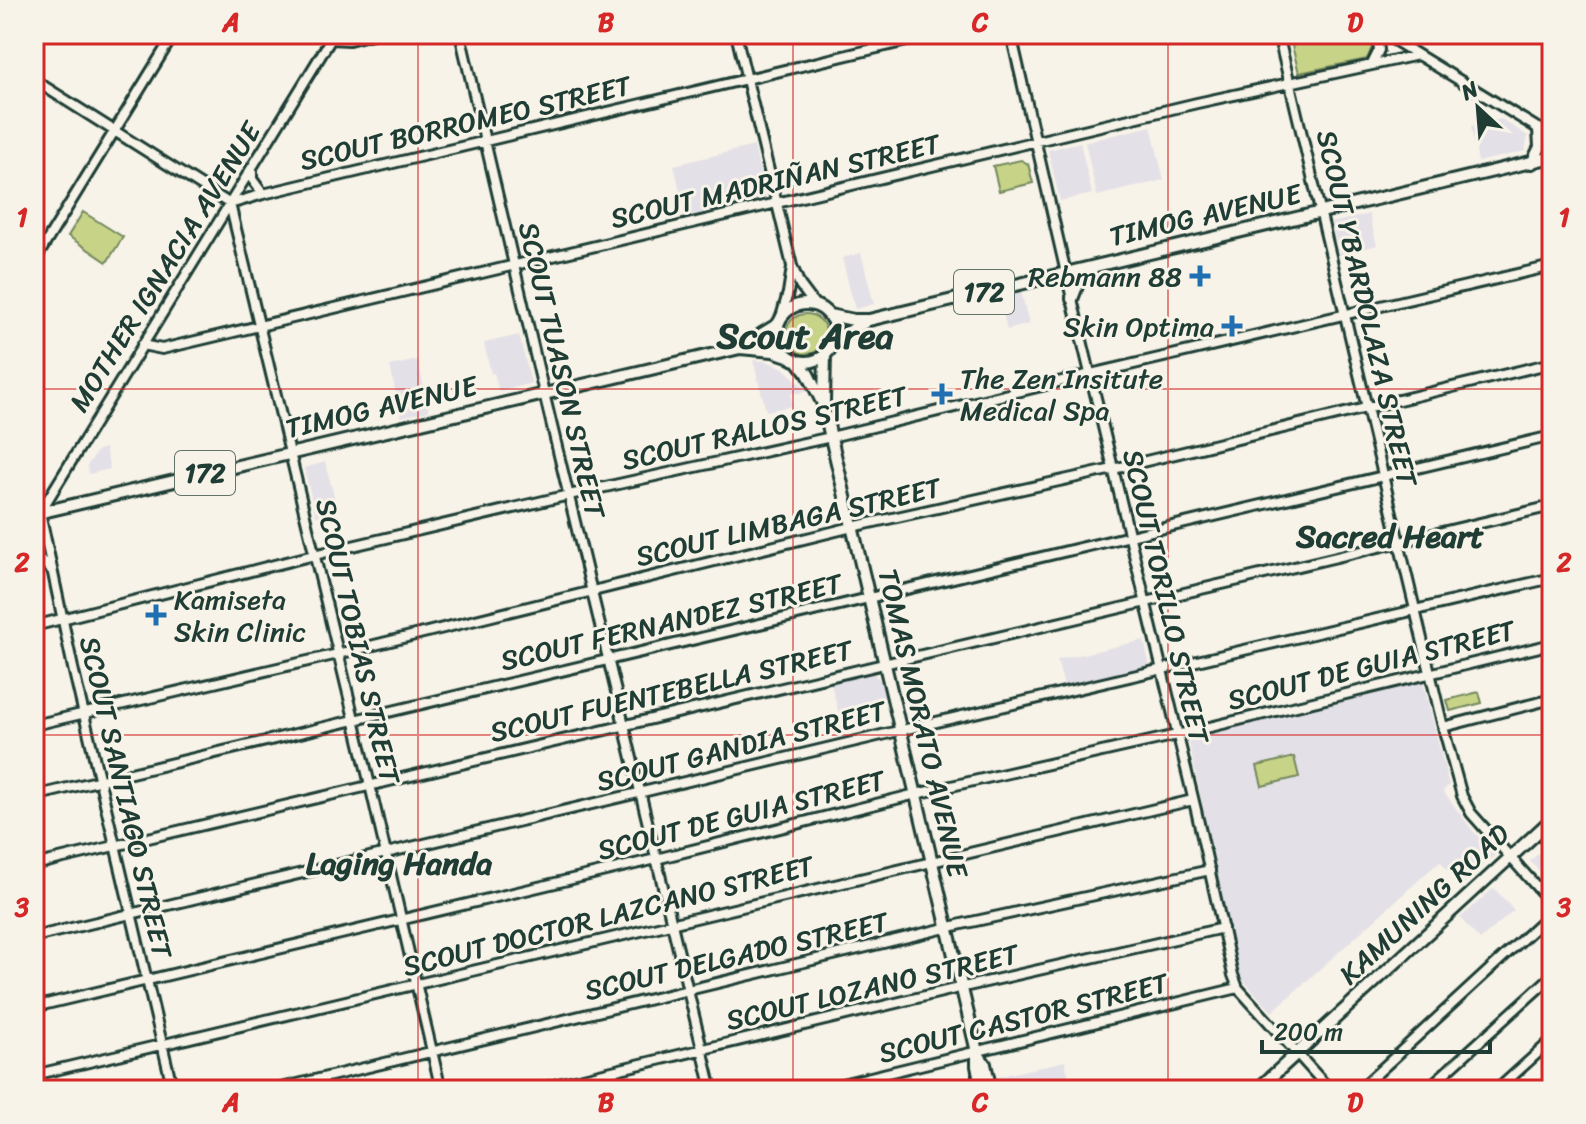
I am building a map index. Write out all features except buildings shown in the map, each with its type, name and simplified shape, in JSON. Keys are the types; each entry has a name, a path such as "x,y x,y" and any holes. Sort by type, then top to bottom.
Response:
{"main road":[{"path":"1547,132 1534,162 1552,165"},
{"name":"TIMOG AVENUE","path":"829,315 869,320 1552,157"},
{"path":"1072,299 1081,279 1098,265"},
{"name":"172","path":"780,321 789,309 797,305 815,305 829,315"},
{"path":"829,315 835,331 833,344"},
{"name":"TIMOG AVENUE","path":"833,344 869,320"},
{"path":"780,321 778,342 793,359"},
{"name":"TIMOG AVENUE","path":"740,348 780,321"},
{"name":"172","path":"793,359 812,361 825,354 833,344"},
{"name":"TIMOG AVENUE","path":"36,516 740,348 773,351 793,359"},
{"name":"TOMAS MORATO AVENUE","path":"823,404 825,354"},
{"name":"TOMAS MORATO AVENUE","path":"793,359 808,374 823,404 977,1052 982,1090"},
{"name":"KAMUNING ROAD","path":"1257,1090 1552,819"},
{"name":"TOMAS MORATO AVENUE","path":"977,1052 985,1064 991,1090"}],"street":[{"path":"34,262 174,34"},
{"path":"333,36 349,40 372,34"},
{"name":"SCOUT TUASON STREET","path":"460,34 712,1090"},
{"path":"736,34 792,266 800,285 815,305"},
{"name":"SCOUT BORROMEO STREET","path":"230,204 936,34"},
{"name":"SCOUT TORILLO STREET","path":"1011,34 1233,975 1238,988 1330,1090"},
{"name":"SCOUT YBARDOLAZA STREET","path":"1278,34 1458,785 1477,821 1552,904"},
{"path":"1372,64 1379,50 1377,34"},
{"path":"1384,34 1547,132"},
{"name":"MOTHER IGNACIA AVENUE","path":"36,516 333,36"},
{"name":"SCOUT MADRIÑAN STREET","path":"142,345 162,349 1418,55"},
{"path":"34,80 230,204"},
{"path":"252,169 252,179 263,194"},
{"name":"SCOUT TOBIAS STREET","path":"230,204 441,1090"},
{"path":"780,321 792,266"},
{"name":"SCOUT RALLOS STREET","path":"34,626 314,555 831,437 1552,266"},
{"name":"SCOUT LIMBAGA STREET","path":"34,725 338,654 852,527 1113,469 1552,363"},
{"name":"SCOUT FERNANDEZ STREET","path":"34,796 1552,436"},
{"name":"SCOUT FUENTEBELLA STREET","path":"34,865 1552,506"},
{"name":"SCOUT SANTIAGO STREET","path":"36,516 52,571 173,1090"},
{"path":"34,557 52,571"},
{"name":"SCOUT GANDIA STREET","path":"34,937 1552,578"},
{"name":"SCOUT DE GUIA STREET","path":"34,1007 1552,644"},
{"path":"1443,727 1548,700"},
{"name":"SCOUT DOCTOR LAZCANO STREET","path":"34,1075 1193,800"},
{"name":"SCOUT DELGADO STREET","path":"273,1090 947,928 1210,870"},
{"path":"1359,1090 1552,912"},
{"name":"SCOUT LOZANO STREET","path":"533,1090 1223,928"},
{"path":"1426,1090 1552,976"},
{"name":"SCOUT CASTOR STREET","path":"817,1090 1238,988"},
{"path":"1497,1090 1552,1040"}],"shaded area":[{"path":"1501,119 1528,136 1525,151 1478,162 1471,126"},
{"path":"1151,126 1164,180 1097,196 1085,142"},
{"path":"1080,142 1092,194 1060,201 1048,150"},
{"path":"754,146 766,198 686,217 674,165"},
{"path":"1369,214 1377,245 1340,255 1331,223"},
{"path":"861,253 874,304 855,309 842,258"},
{"path":"1021,291 1029,324 1007,330 999,297"},
{"path":"519,335 531,383 499,392 484,343"},
{"path":"418,360 429,411 401,417 390,366"},
{"path":"753,360 782,367 808,391 791,394 793,406 766,411"},
{"path":"105,448 110,469 89,474 87,466 98,450"},
{"path":"325,462 338,511 316,516 304,468"},
{"path":"1144,640 1150,668 1064,686 1057,660"},
{"path":"868,672 884,684 888,701 839,714 830,680"},
{"path":"1423,682 1449,785 1443,791 1495,855 1461,886 1440,861 1272,1012 1240,977 1188,738"},
{"path":"1547,846 1552,852 1552,876 1548,880 1530,861"},
{"path":"1494,888 1514,910 1480,940 1460,918"},
{"path":"1065,1061 1072,1090 1000,1090 997,1077"}],"green space":[{"path":"1289,34 1359,34 1374,43 1367,59 1299,73"},
{"path":"1021,160 1028,164 1033,183 999,191 993,166"},
{"path":"83,212 123,237 107,262 68,236"},
{"path":"806,314 820,320 826,334 820,348 806,354 792,348 786,334 792,320"},
{"path":"1479,692 1482,703 1450,711 1447,700"},
{"path":"1294,757 1299,777 1262,786 1257,766"}],"place":[{"name":"Rebmann 88","path":"1200,276"},
{"name":"Skin Optima","path":"1232,326"},
{"name":"The Zen Insitute Medical Spa","path":"942,394"},
{"name":"Kamiseta Skin Clinic","path":"156,615"}],"district":[{"name":"Scout Area","path":"805,336"},
{"name":"Sacred Heart","path":"1390,536"},
{"name":"Laging Handa","path":"399,863"}]}
